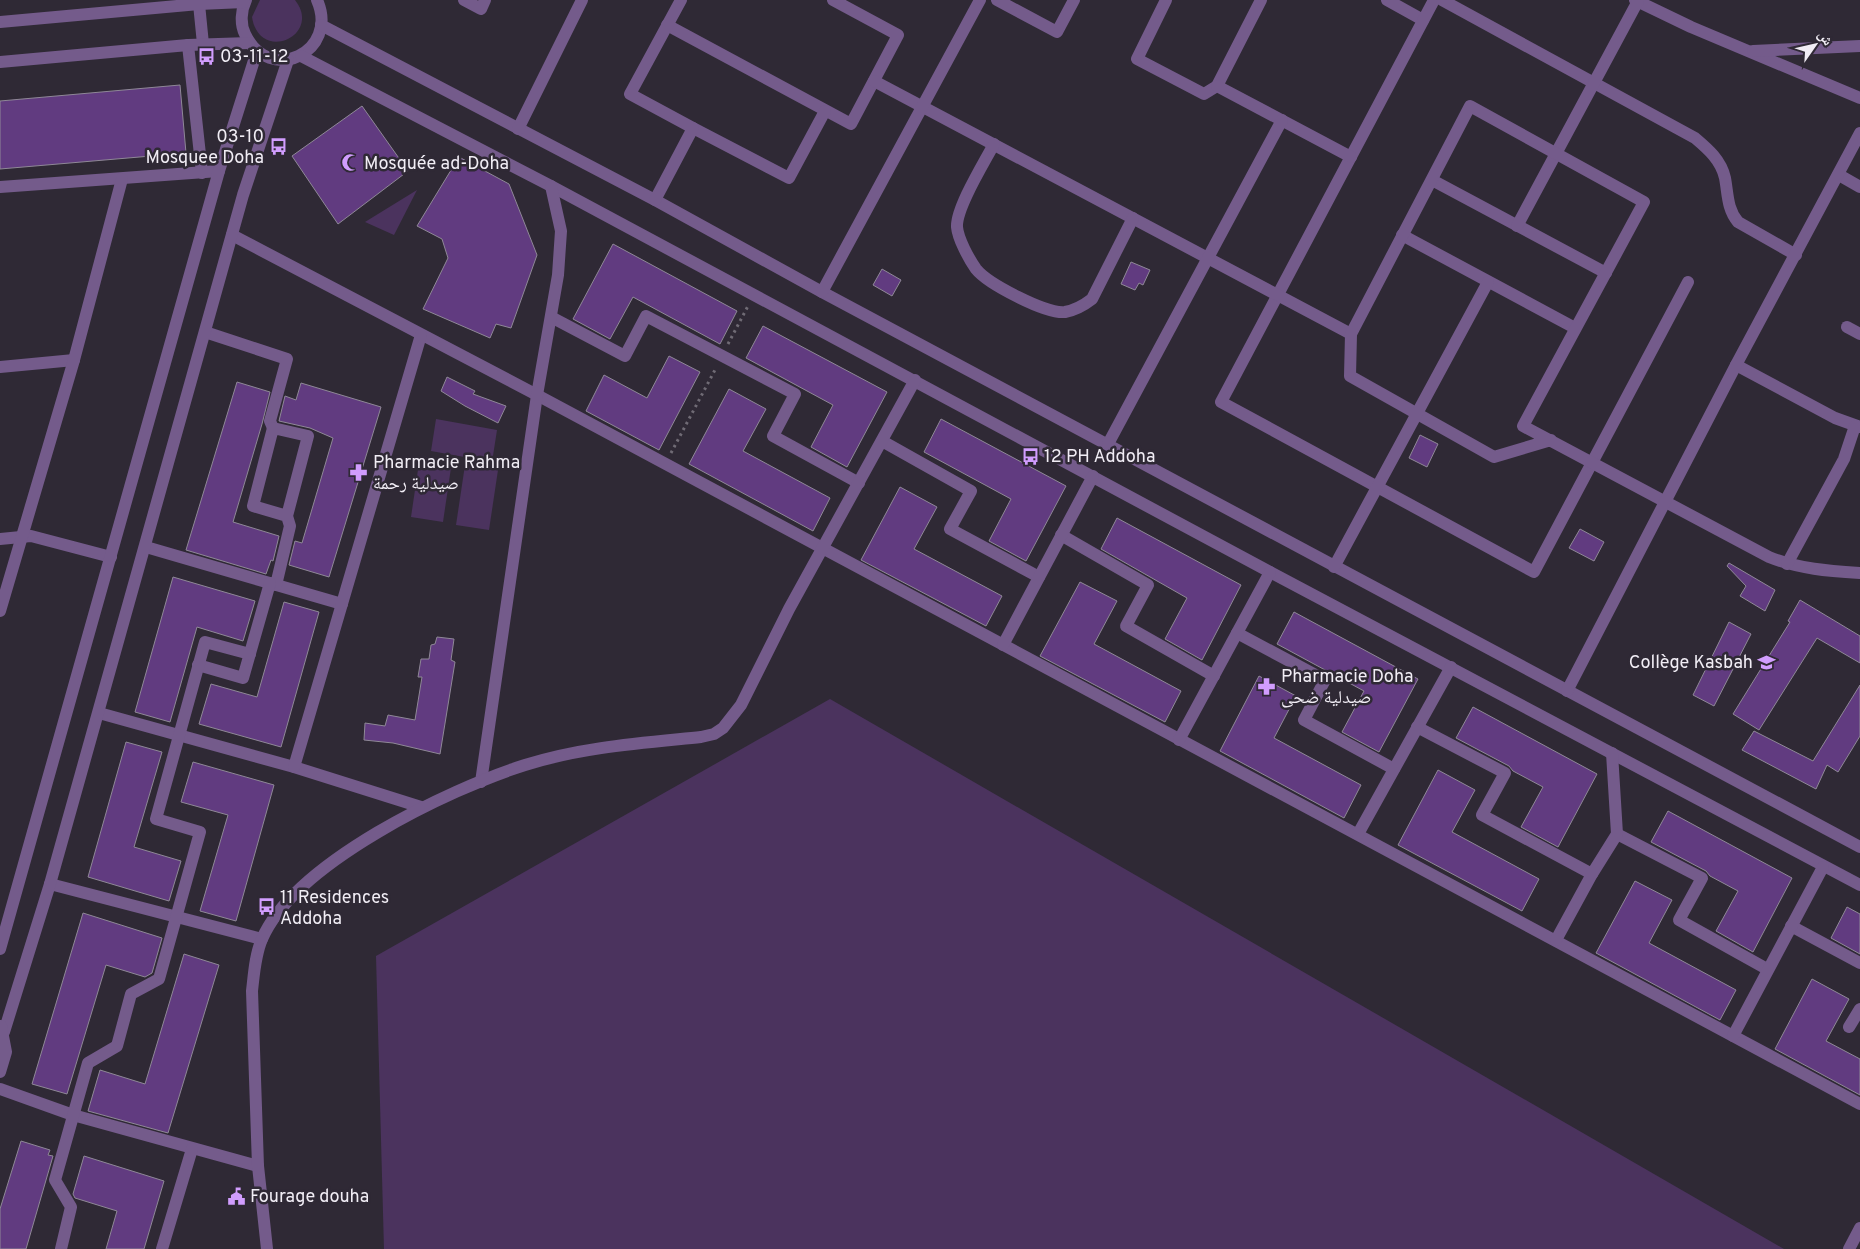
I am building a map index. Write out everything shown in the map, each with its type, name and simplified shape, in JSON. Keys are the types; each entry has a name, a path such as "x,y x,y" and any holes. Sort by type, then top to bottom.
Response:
{"street":[{"path":"0,22 191,3 245,1 242,28 253,47 272,59 288,60 300,56 315,43 322,25 321,10 317,0"},
{"path":"464,0 481,9 485,0"},
{"path":"518,129 582,0"},
{"path":"667,24 851,124 898,34 833,0"},
{"path":"822,292 980,0"},
{"path":"998,0 1057,32 1074,0"},
{"path":"1166,0 1137,58 1204,94 1217,86 1257,2"},
{"path":"1387,0 1423,20"},
{"path":"1434,0 1221,402 1534,572 1688,282"},
{"path":"1442,0 1695,138 1709,150 1719,163 1724,177 1732,216 1738,222 1796,254"},
{"path":"1664,0 1666,15"},
{"path":"677,1 630,94 789,178 825,110"},
{"path":"1516,226 1636,1 1747,52 1860,98"},
{"path":"191,3 203,44"},
{"path":"322,25 655,200 822,292 1334,567 1860,847"},
{"path":"0,62 203,44 253,47"},
{"path":"188,45 202,173"},
{"path":"1747,52 1860,46"},
{"path":"0,949 2,933 253,47"},
{"path":"300,56 551,186 916,380 1270,572 1860,886"},
{"path":"0,1072 6,1052 2,1028 50,884 232,235 288,60"},
{"path":"874,81 1350,334"},
{"path":"1217,86 1351,157"},
{"path":"1551,440 1494,457 1350,376 1350,334 1470,106 1644,202 1523,426 1551,440 1592,462 1748,547 1787,564 1818,570 1860,573"},
{"path":"1108,444 1282,120"},
{"path":"655,200 693,128"},
{"path":"1567,691 1736,365 1860,133"},
{"path":"994,144 957,215 957,229 976,268 986,278 1045,310 1064,312 1080,308 1092,299 1133,218"},
{"path":"0,187 59,181 122,180 219,172"},
{"path":"1839,175 1860,186"},
{"path":"0,611 74,360 122,180"},
{"path":"1432,180 1606,273"},
{"path":"481,782 537,395 558,275 562,231 551,186"},
{"path":"232,235 537,395 1860,1104"},
{"path":"1402,235 1575,328"},
{"path":"1334,567 1488,282"},
{"path":"551,316 625,356 646,316 795,394 774,436 859,483"},
{"path":"1847,327 1860,334"},
{"path":"205,332 287,359 270,420 273,428 253,506 286,516"},
{"path":"294,767 421,335"},
{"path":"0,367 74,360"},
{"path":"1736,365 1857,427 1844,459 1787,564"},
{"path":"267,1249 258,1166 252,991 255,962 262,939 276,915 317,876 366,839 421,807 525,765 570,754 701,737 714,734 723,728 749,691 789,609 916,380"},
{"path":"198,666 243,678 273,584 290,526 286,516 308,436 273,428"},
{"path":"882,441 971,491 950,529 1039,577"},
{"path":"1003,645 1093,476"},
{"path":"1061,535 1148,585 1126,626 1214,676"},
{"path":"0,539 31,536 110,557"},
{"path":"146,547 342,604"},
{"path":"1179,740 1270,572"},
{"path":"1237,633 1325,680 1304,720 1394,769"},
{"path":"61,1249 71,1207 55,1180 88,1063 117,1046 131,994 159,979 200,832 156,819 204,642 250,654"},
{"path":"1358,834 1451,667"},
{"path":"99,713 294,767 421,807"},
{"path":"1417,727 1505,773 1482,815 1592,874"},
{"path":"1556,940 1592,874 1617,834 1612,753"},
{"path":"1617,834 1702,878 1679,920 1767,969"},
{"path":"1733,1036 1767,969 1824,866"},
{"path":"50,884 262,939"},
{"path":"1791,926 1860,964"},
{"path":"1849,1027 1860,1009"},
{"path":"0,1089 73,1115 258,1166"},
{"path":"162,1249 192,1149"},
{"path":"1849,1249 1860,1228"}],"path":[{"path":"665,464 754,295"}],"shaded area":[{"path":"260,0 295,0 301,13 301,24 296,34 287,40 276,42 266,39 257,31 252,17"},
{"path":"417,190 394,235 365,222"},
{"path":"436,419 497,430 492,462 431,451"},
{"path":"420,456 452,461 443,522 411,517"},
{"path":"465,465 498,470 489,530 456,525"},
{"path":"830,699 1784,1249 384,1249 376,956"}],"building":[{"path":"180,85 186,153 0,169 0,101"},
{"name":"Mosquée ad-Doha","path":"362,106 408,171 338,224 292,156"},
{"path":"459,157 509,184 537,255 511,328 496,324 490,338 423,309 448,258 442,239 417,226"},
{"path":"613,244 737,311 720,344 633,297 610,339 573,319"},
{"path":"1131,262 1150,270 1143,285 1139,283 1135,290 1121,284"},
{"path":"882,269 901,280 892,296 873,285"},
{"path":"763,326 887,392 847,467 811,447 833,405 746,358"},
{"path":"669,356 700,372 659,450 586,411 604,375 647,398"},
{"path":"447,377 475,391 473,394 506,406 498,423 441,391"},
{"path":"237,382 270,392 233,522 279,536 273,561 271,560 266,574 186,550"},
{"path":"301,383 381,407 329,577 289,565 295,541 302,543 333,438 310,428 279,421 285,396 296,400"},
{"path":"729,389 766,409 743,451 830,498 813,531 689,464"},
{"path":"941,419 1066,486 1026,561 989,541 1011,499 924,452"},
{"path":"1420,435 1438,444 1427,467 1409,458"},
{"path":"900,487 937,507 914,549 1002,596 986,626 861,560"},
{"path":"1117,518 1241,585 1202,660 1165,639 1187,598 1101,549"},
{"path":"1580,529 1604,542 1594,561 1569,548"},
{"path":"1729,563 1775,590 1765,611 1740,596 1746,586 1727,566"},
{"path":"173,577 255,601 243,641 197,627 170,722 135,712"},
{"path":"1080,582 1117,601 1094,644 1181,691 1165,722 1040,656"},
{"path":"1800,600 1860,636 1860,663 1817,638 1759,730 1733,714 1790,622 1788,621"},
{"path":"284,602 319,612 281,747 199,724 211,684 257,697"},
{"path":"1294,612 1418,679 1379,752 1342,732 1364,691 1277,644"},
{"path":"1729,622 1751,634 1714,706 1693,695"},
{"path":"437,637 454,639 451,660 455,662 440,754 393,743 364,740 365,723 385,726 388,715 415,720 422,677 418,677 421,659 429,659 431,645 435,644"},
{"path":"1259,676 1296,696 1274,738 1361,785 1344,818 1220,751"},
{"path":"1860,685 1860,736 1838,772 1827,765 1816,789 1742,750 1754,731 1813,761"},
{"path":"1473,707 1597,774 1558,847 1521,827 1543,787 1513,771 1509,766 1456,738"},
{"path":"126,742 162,752 134,847 181,861 169,901 88,877"},
{"path":"193,762 274,785 236,921 200,911 228,815 181,802"},
{"path":"1438,770 1475,790 1452,832 1539,879 1522,911 1398,845"},
{"path":"1668,811 1792,878 1753,952 1716,931 1738,891 1710,876 1706,871 1651,842"},
{"path":"1635,881 1672,900 1649,943 1736,990 1720,1020 1596,953"},
{"path":"1847,907 1860,914 1860,954 1831,938"},
{"path":"83,913 162,938 152,973 145,977 106,965 67,1094 32,1084"},
{"path":"184,954 219,965 168,1133 88,1111 100,1070 145,1084"},
{"path":"1812,979 1849,999 1826,1041 1860,1059 1860,1095 1775,1049"},
{"path":"21,1141 50,1150 48,1155 53,1156 26,1249 0,1249 0,1209"},
{"path":"84,1156 164,1181 144,1249 106,1249 117,1211 75,1198 73,1194"}],"place":[{"name":"03-11-12","path":"206,56"},
{"name":"03-10 Mosquee Doha","path":"278,146"},
{"name":"Mosquée ad-Doha","path":"350,163"},
{"name":"12 PH Addoha","path":"1030,456"},
{"name":"Pharmacie Rahma صيدلية رحمة","path":"359,472"},
{"name":"Collège Kasbah","path":"1767,662"},
{"name":"Pharmacie Doha صيدلية ضحى","path":"1267,686"},
{"name":"11 Residences Addoha","path":"266,907"},
{"name":"Fourage douha","path":"236,1196"}]}
